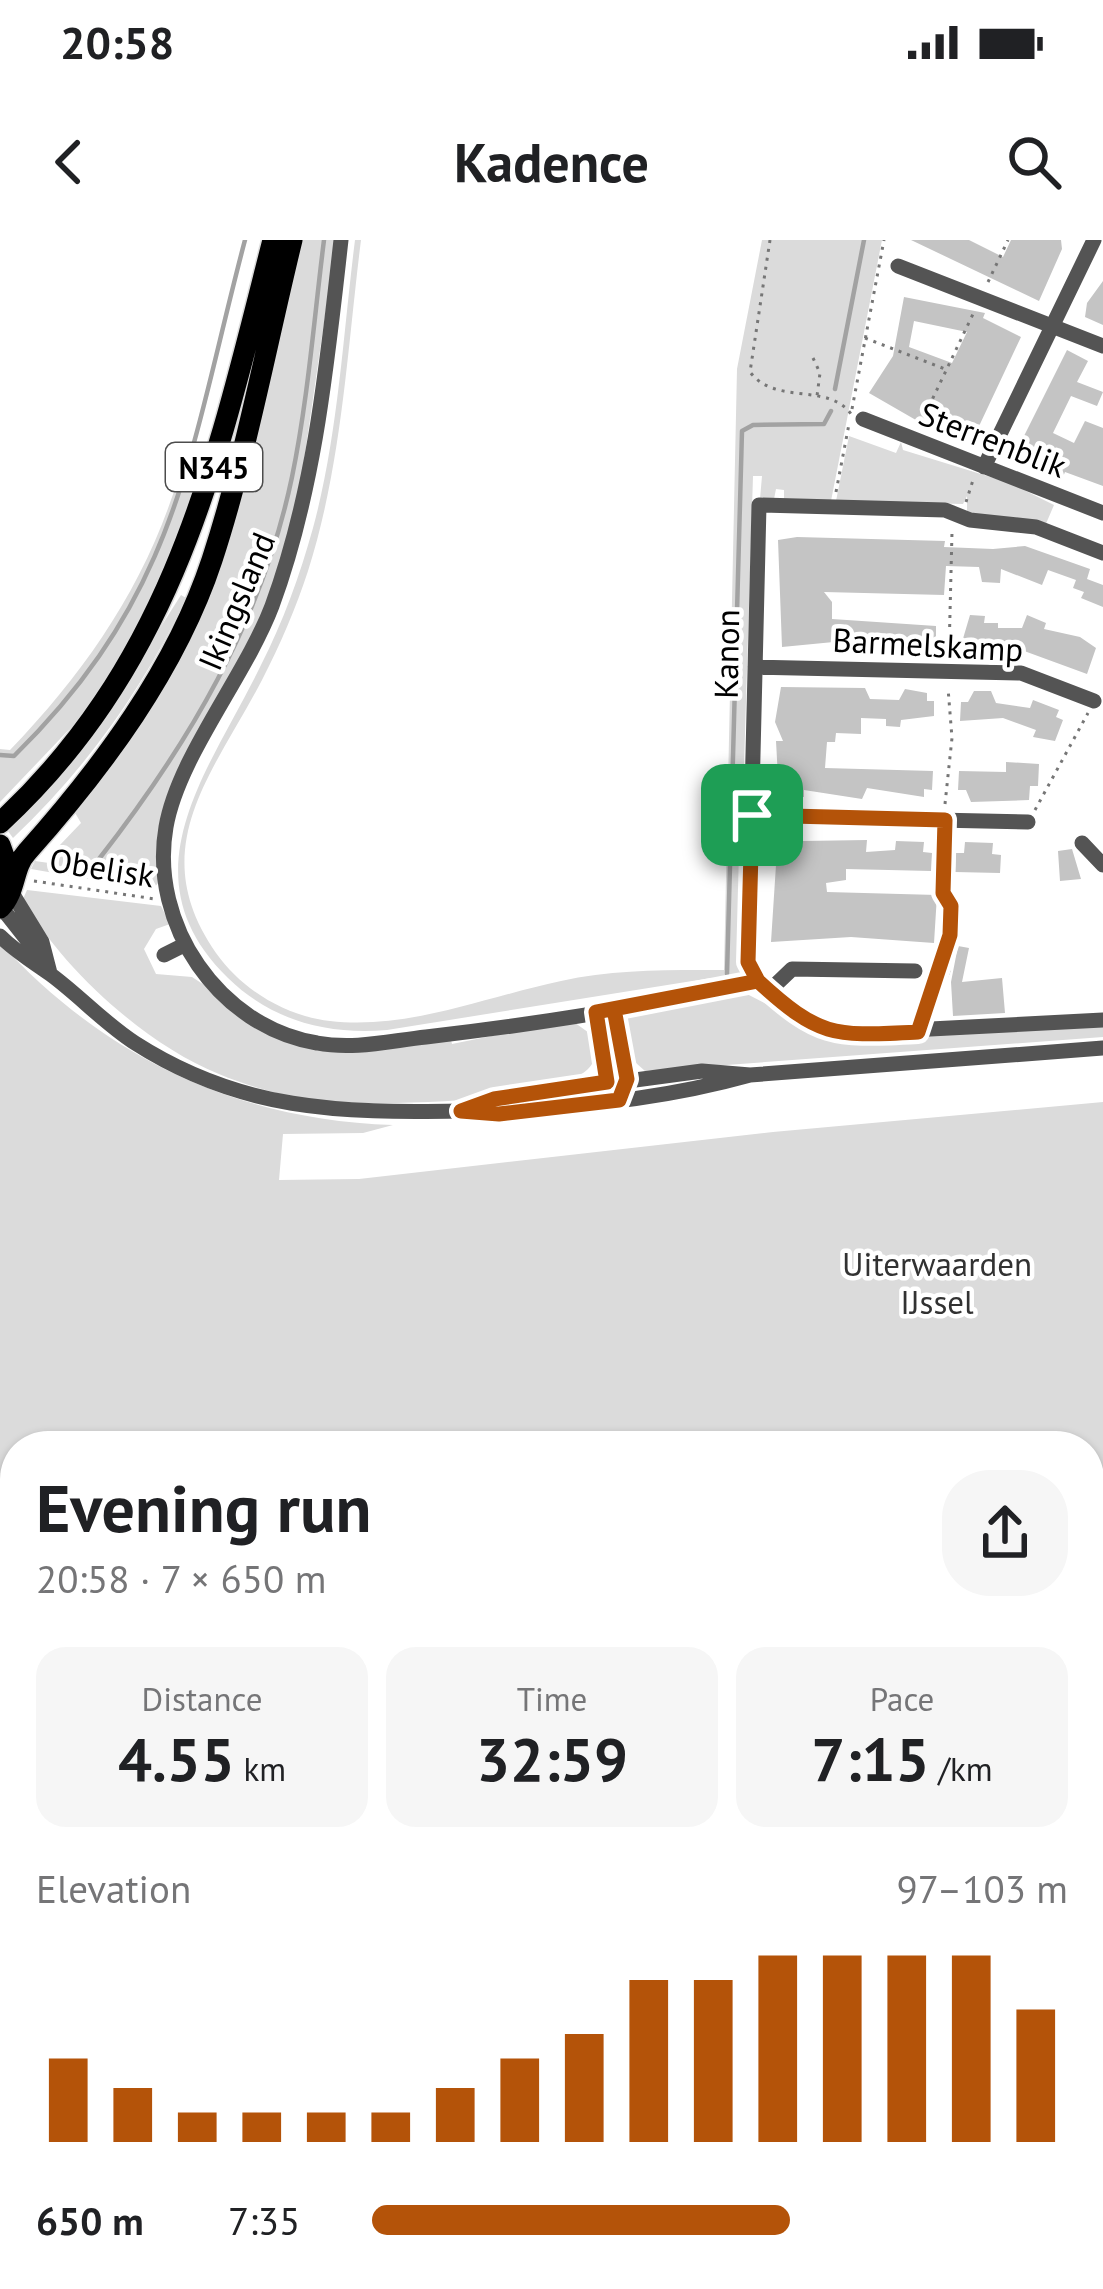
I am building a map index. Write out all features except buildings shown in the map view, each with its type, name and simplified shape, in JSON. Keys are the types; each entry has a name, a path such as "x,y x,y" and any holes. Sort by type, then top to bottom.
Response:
{"main road":[{"name":"N345","path":"0,823 119,680 176,574 216,461 273,240"},
{"name":"N345","path":"7,884 151,689 212,560 292,240"},
{"name":"N345","path":"0,810 44,774"}],"street":[{"name":"Ikingsland","path":"184,945 169,901 164,837 175,794 242,673 297,535 341,240"},
{"path":"984,467 1094,240"},
{"path":"898,266 1103,346"},
{"name":"Sterrenblik","path":"857,417 1103,513"},
{"name":"Kanon","path":"764,986 748,962 760,506 945,510 961,517 1036,527 1103,553"},
{"name":"Barmelskamp","path":"755,667 1021,673 1094,701"},
{"path":"752,815 1028,822"},
{"path":"1082,843 1103,866"},
{"path":"7,884 42,942 50,974"},
{"path":"918,1032 943,970 952,909"},
{"path":"0,936 21,958 50,974 137,1045 240,1093 356,1114 499,1114 705,1088 750,1075"},
{"path":"164,955 184,945 236,1006 311,1043 372,1045 764,986 795,968 915,971"},
{"path":"764,986 788,1009 833,1034 1103,1020"},
{"path":"614,1009 627,1079 619,1100"},
{"path":"596,1012 607,1082 619,1100"},
{"path":"461,1111 494,1099 702,1071 750,1075 1103,1048"}],"path":[{"path":"770,240 750,371 778,392 841,402 857,417"},
{"path":"834,508 857,417 884,240"},
{"path":"912,441 1008,240"},
{"path":"866,338 947,369"},
{"path":"813,358 820,373 817,398"},
{"path":"961,517 975,475 984,467"},
{"path":"1028,822 1094,701"},
{"path":"945,820 943,893 952,909"},
{"name":"Obelisk","path":"7,884 169,901"}],"green space":[{"path":"297,240 336,240 296,516 256,631 183,764 160,881 152,890 31,869 35,861 56,864 59,846 81,823 74,811 221,563 244,488 246,450"},
{"path":"355,240 361,240 342,407 319,531 281,640 193,812 186,879 195,915 216,953 239,979 297,1013 359,1023 417,1017 581,977 724,970 737,369 762,240 882,240 831,501 784,500 784,490 776,489 774,499 760,499 762,476 753,476 738,958 743,964 737,981 723,984 711,978 387,1030 343,1030 302,1022 263,1005 228,978 197,939 181,900 178,860 186,821 201,781 277,632 308,546 334,421"},
{"path":"849,436 896,453 901,442 903,450 1010,483 1054,505 1045,526 967,513 967,496 963,504 836,501"},
{"path":"187,446 215,453 146,621 81,717 0,802 0,749 10,750 41,717 119,610 159,531"},
{"path":"181,595 186,598 132,696 65,784 13,838 5,827 98,726"},
{"path":"27,890 161,906 170,924 156,929 144,949 156,974 192,977 287,1039 451,1040 452,1044 571,1020 592,1035 595,1057 588,1069 569,1081 462,1100 350,1102 258,1088 191,1061 108,1001 39,925 23,899"},
{"name":"Uiterwaarden IJssel","path":"0,943 84,1019 178,1075 281,1111 393,1125 363,1133 283,1134 279,1180 359,1179 773,1132 1103,1102 1103,1431 0,1431"},
{"path":"743,992 838,1041 1103,1025 1103,1037 645,1071 627,1055 622,1016"}],"waterway":[{"path":"0,755 14,756 69,696 112,636 145,577 191,453 245,240"},
{"path":"99,859 191,726 262,581 298,448 324,240"},
{"path":"835,389 864,240"},
{"path":"727,974 742,431 753,425 824,424 831,411"}],"route":[{"path":"752,815 748,962 758,981 596,1012 607,1082 494,1099 461,1111 499,1114 619,1100 627,1079 614,1009 758,981 788,1009 833,1034 918,1032 943,970 950,935 951,906 943,893 945,820 752,815"}]}
